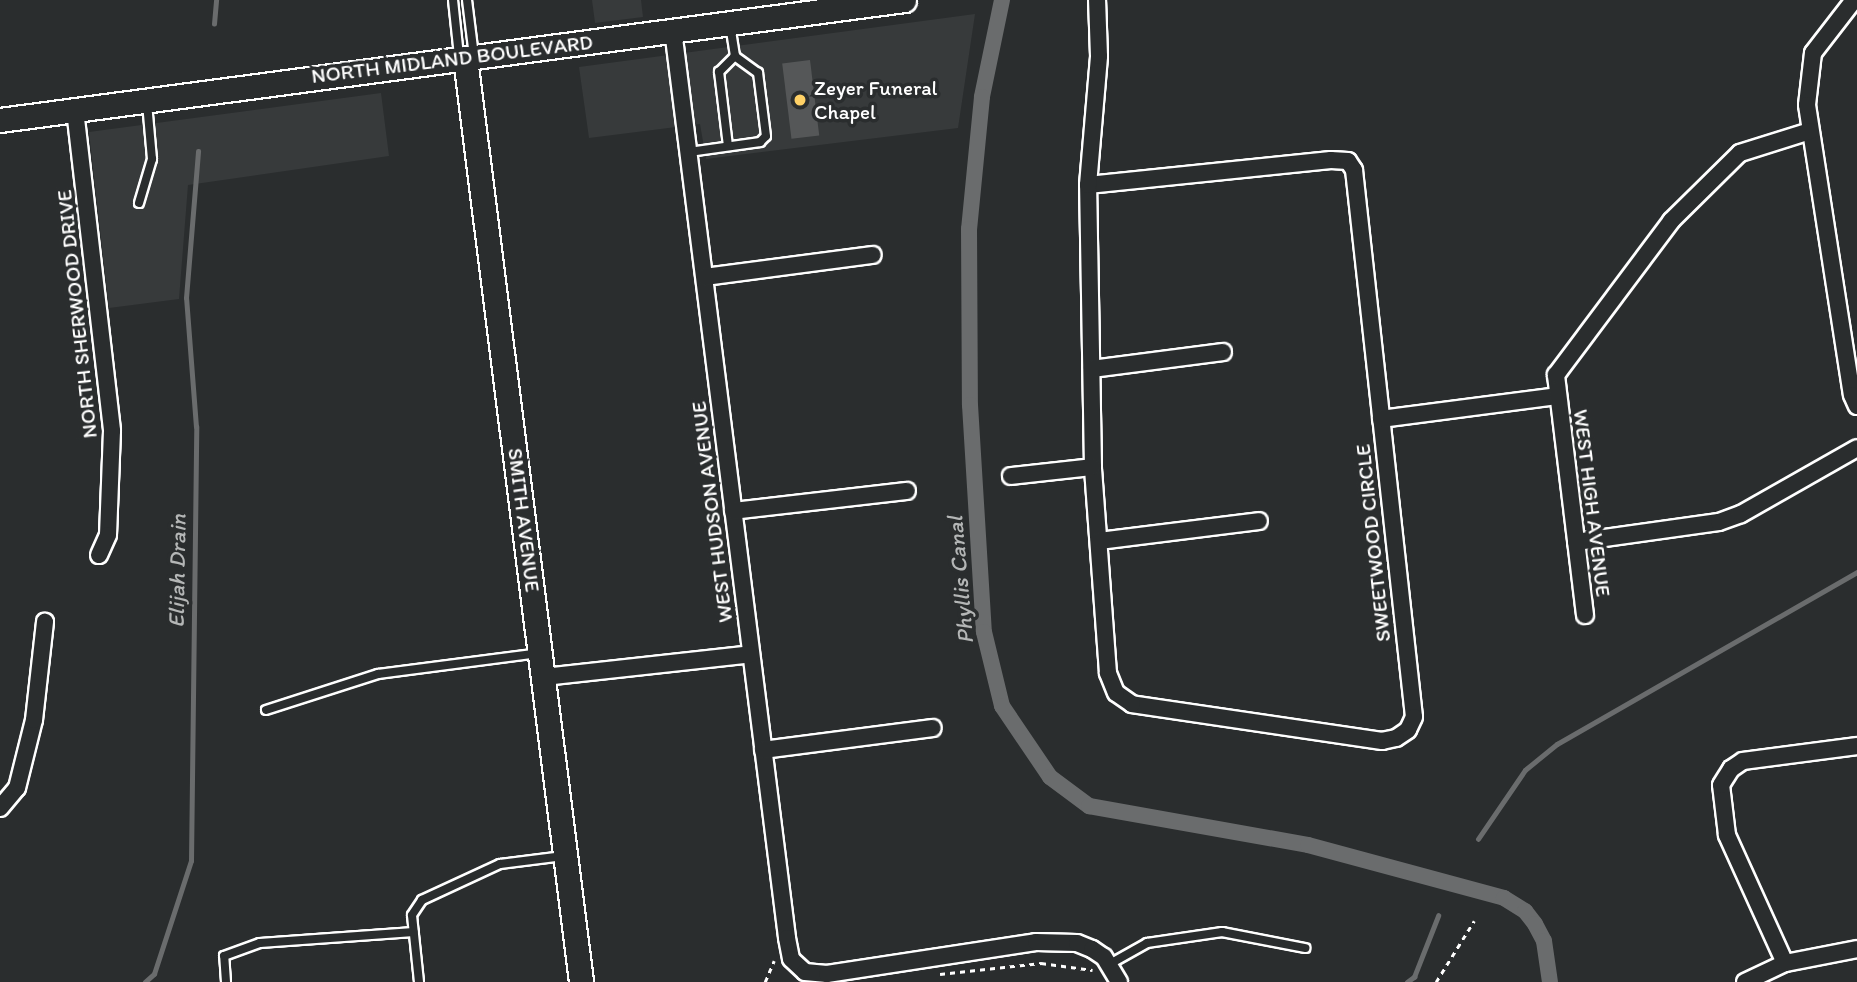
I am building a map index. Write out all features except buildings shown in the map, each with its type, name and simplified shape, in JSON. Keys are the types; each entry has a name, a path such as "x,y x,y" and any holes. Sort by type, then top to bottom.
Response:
{"street":[{"name":"NORTH MIDLAND BOULEVARD","path":"0,120 904,0"},
{"name":"SWEETWOOD CIRCLE","path":"1088,184 1348,161 1358,189 1414,717 1408,730 1396,738 1382,741 1132,704 1116,693 1108,673 1093,467 1088,184 1099,57 1097,0"},
{"path":"1854,0 1813,53 1808,76 1810,131 1857,406"},
{"name":"WEST HUDSON AVENUE","path":"673,30 788,938 791,959 802,977"},
{"name":"SMITH AVENUE","path":"466,58 582,982"},
{"name":"NORTH SHERWOOD DRIVE","path":"75,110 112,431 108,536 99,555"},
{"path":"1381,419 1557,396 1556,375 1671,221 1740,153 1810,131"},
{"path":"705,277 873,255"},
{"path":"1092,369 1223,352"},
{"name":"WEST HIGH AVENUE","path":"1557,396 1585,615"},
{"path":"1576,542 1719,522 1741,514 1857,448"},
{"path":"1011,476 1093,467"},
{"path":"733,511 907,492"},
{"path":"1099,541 1259,521"},
{"path":"0,808 17,788 34,720 45,622"},
{"path":"544,677 751,654"},
{"path":"763,750 933,728"},
{"path":"1785,963 1727,835 1721,785 1731,769 1743,761 1857,746"},
{"path":"802,977 1036,942 1077,943 1104,957 1103,969 1119,982"},
{"path":"1745,982 1785,963 1857,949"}],"lane":[{"name":"SMITH AVENUE","path":"453,0 466,58"},
{"path":"466,58 467,0"},
{"path":"689,152 760,142 766,136 758,73 736,55 730,23"},
{"path":"728,146 719,72 736,55"},
{"path":"139,203 152,159 146,99"},
{"path":"266,710 377,674 541,653"},
{"path":"417,981 412,915 422,900 500,864 567,855"},
{"path":"226,982 225,957 260,943 414,932"},
{"path":"1103,969 1147,943 1222,932 1304,948"}],"path":[{"path":"1436,982 1474,921"},
{"path":"765,982 774,961"},
{"path":"933,975 1041,963 1103,969"}],"shaded area":[{"path":"592,0 641,0 643,17 595,23"},
{"path":"975,14 958,128 706,159 700,124 589,138 579,67"},
{"path":"381,93 389,156 188,185 179,299 109,308 89,132"}],"waterway":[{"name":"Elijah Drain","path":"214,24 216,0"},
{"name":"Phyllis Canal","path":"1002,0 982,97 969,229 970,405 984,632 1002,706 1050,777 1089,806 1308,845 1504,898 1525,911 1535,924 1544,941 1550,982"},
{"name":"Elijah Drain","path":"145,982 154,974 191,861 196,427 186,298 198,151"},
{"path":"1478,839 1525,770 1557,744 1857,572"},
{"path":"1407,982 1414,977 1438,916"}],"place":[{"name":"Zeyer Funeral Chapel","path":"800,100"}]}
